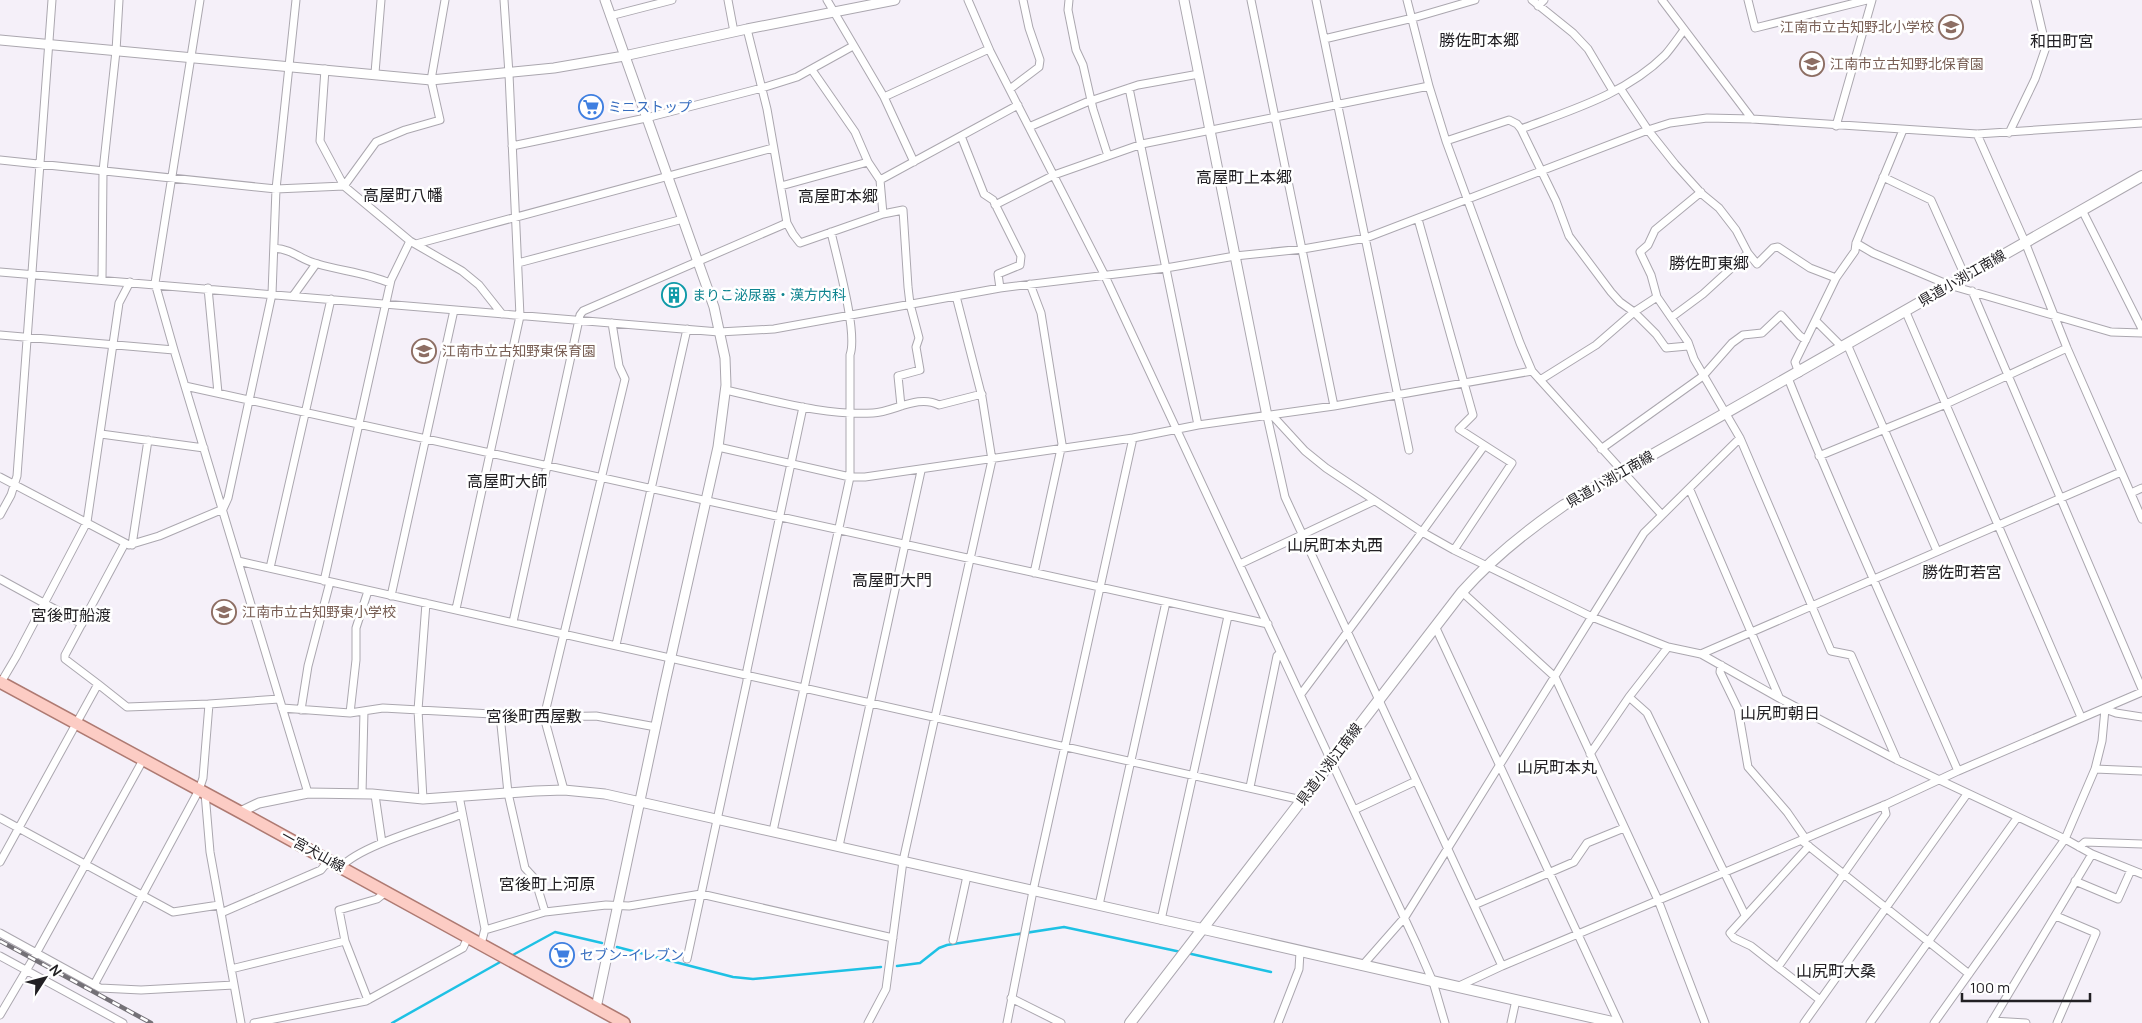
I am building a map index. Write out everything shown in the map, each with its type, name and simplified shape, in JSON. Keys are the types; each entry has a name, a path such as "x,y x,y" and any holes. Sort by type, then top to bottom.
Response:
{"main road":[{"name":"県道小渕江南線","path":"1130,1023 1204,929 1330,761 1462,592 1485,566 1534,526 1564,505 2142,176"},
{"name":"一宮犬山線","path":"0,683 329,860 624,1023"},
{"path":"1204,929 1618,1023"}],"street":[{"path":"0,515 16,485 52,0"},
{"path":"102,279 103,171 116,51 119,0"},
{"path":"200,0 156,283 174,350 308,793"},
{"path":"0,477 128,544 159,536 223,509 228,498 272,294 276,189 296,0"},
{"path":"375,74 381,0"},
{"path":"344,186 376,142 405,130 440,120 430,80 445,0"},
{"path":"456,609 520,316 504,0"},
{"path":"596,1008 718,447 726,390 725,358 714,307 605,0"},
{"path":"610,16 672,0"},
{"path":"728,0 734,32"},
{"path":"827,0 884,97 914,162"},
{"path":"0,40 430,80 509,74 624,56 747,29 895,0"},
{"path":"968,0 989,49 1104,274 1301,694 1330,761 1405,917 1433,982 1445,1023"},
{"path":"1010,89 1039,67 1040,60 1029,28 1023,0"},
{"path":"1069,0 1068,10 1076,50 1084,65 1108,156"},
{"path":"1184,0 1235,256 1270,415 1284,497 1502,966"},
{"path":"1252,0 1334,406"},
{"path":"1316,0 1409,450"},
{"path":"1407,0 1429,86 1446,141 1532,371 1662,516"},
{"path":"1324,38 1413,18 1475,0"},
{"path":"1532,0 1541,3 1588,49 1648,130 1701,192 1719,208 1736,230 1757,264 1773,248 1778,247 1810,268 1836,278"},
{"path":"1662,0 1752,119"},
{"path":"1748,0 1755,28 1867,0"},
{"path":"1836,126 1872,0"},
{"path":"2009,133 2035,79 2046,47 2035,0"},
{"path":"747,29 762,88 787,223 800,243 883,214 903,210 910,304 919,338 916,347 920,370 898,376 901,406"},
{"path":"1521,129 1586,105 1617,89 1649,69 1666,53 1684,30"},
{"path":"512,146 646,118 762,88 797,77 853,46"},
{"path":"884,97 989,49"},
{"path":"325,69 320,141 344,186 413,243 462,271 479,285 502,314"},
{"path":"812,70 855,132 868,162 880,180 883,214"},
{"path":"1029,127 1092,100 1129,88 1199,74"},
{"path":"996,205 1054,175 1142,144 1429,86"},
{"path":"1129,88 1142,144 1198,425"},
{"path":"880,180 1018,105"},
{"path":"0,272 156,283 719,332 774,329 1000,288 1166,268 1235,256 1303,249 1366,238 1670,123 1707,118 1752,119 1977,134 2142,123"},
{"path":"1446,141 1509,120 1517,124 1556,201 1569,236 1611,292 1656,334 1666,348 1688,346"},
{"path":"1798,372 1795,362 1836,278 1855,251 1856,243 1903,130"},
{"path":"1977,134 2067,348 2142,519"},
{"path":"961,136 984,194 991,198 996,205 1021,256 1020,265 998,274 1000,288"},
{"path":"301,710 302,689 327,581 358,426 390,283 413,243 516,218 773,148"},
{"path":"0,160 276,189 344,186"},
{"path":"781,186 868,162"},
{"path":"1883,177 1931,200 1965,276"},
{"path":"1701,192 1655,230 1648,245 1640,252 1651,276 1657,297 1672,316 1688,342 1688,346 1703,376 1740,438 1832,651 1851,655 1897,760"},
{"path":"2082,210 2142,328"},
{"path":"518,263 683,219"},
{"path":"1418,219 1473,415 1459,429 1512,463 1454,550"},
{"path":"513,622 580,315 787,223"},
{"path":"773,831 850,477 850,355 852,350 849,316 831,232"},
{"path":"1856,243 1873,253 1949,285 2111,332 2142,333"},
{"path":"274,248 287,249 316,264 358,272 390,283"},
{"path":"1672,316 1703,294 1748,252"},
{"path":"293,296 316,264"},
{"path":"0,683 16,657 88,522 119,303 130,282"},
{"path":"1030,284 1041,313 1062,444 1034,574"},
{"path":"208,288 218,393"},
{"path":"1459,986 1502,966 1884,805 2142,691 1972,292"},
{"path":"868,1023 886,988 903,861 992,460 982,394 956,296"},
{"path":"1540,380 1596,345 1634,312 1657,297"},
{"path":"270,568 331,299"},
{"path":"391,596 454,310"},
{"path":"1905,310 2081,717"},
{"path":"1601,449 1703,376 1732,343 1743,335 1762,333 1781,315 1806,340"},
{"path":"1816,321 1844,346 1884,429 1937,551"},
{"path":"564,790 544,718 625,379 619,366 612,323"},
{"path":"616,645 687,329"},
{"path":"0,335 174,350"},
{"path":"1819,456 1946,404 2067,348"},
{"path":"718,447 850,477 865,477 921,471 1061,450 1198,425 1334,406 1532,371"},
{"path":"1788,378 1857,546 1958,771"},
{"path":"185,386 250,399 358,426 425,438 602,477 651,490 1268,624"},
{"path":"726,390 803,407 851,413 882,412 901,406 930,401 939,405 982,394"},
{"path":"687,958 747,681 803,407"},
{"path":"1270,415 1305,451 1326,468 1422,532 1454,550 1592,618 1668,647 1701,654 1779,698 1897,760 2065,839 2092,854 2142,874"},
{"path":"101,434 204,448"},
{"path":"1007,1023 1033,891 1133,438"},
{"path":"1362,966 1405,917 1644,533 1690,490 1740,438"},
{"path":"148,440 128,544 65,655 65,659 127,707 279,699"},
{"path":"1301,694 1484,446"},
{"path":"839,846 921,471"},
{"path":"1701,654 1873,578 2122,472"},
{"path":"2131,493 2142,488"},
{"path":"1690,490 1779,698"},
{"path":"1240,564 1374,500"},
{"path":"238,561 870,703 936,716 1302,800"},
{"path":"0,579 82,624"},
{"path":"350,713 356,660 356,628 368,591"},
{"path":"1462,592 1555,677 1658,900 1705,1023"},
{"path":"1099,905 1166,602"},
{"path":"423,798 418,710 426,603"},
{"path":"1161,920 1228,616"},
{"path":"1435,626 1501,764 1618,1023"},
{"path":"1590,754 1629,697 1668,647"},
{"path":"1250,787 1277,656 1280,652"},
{"path":"1721,664 1720,672 1738,710 1748,767 1787,812 1803,839 1843,874 1969,974"},
{"path":"0,862 98,684"},
{"path":"1629,697 1647,713 1745,915"},
{"path":"209,704 202,791 210,852 241,1023"},
{"path":"282,708 350,713 383,708 544,718 596,716 656,727"},
{"path":"2105,708 2116,713 2142,718"},
{"path":"1934,1023 2065,839 2095,769 2102,741 2105,708"},
{"path":"362,794 364,711"},
{"path":"500,715 508,793 525,868 535,879 544,912"},
{"path":"0,1015 27,971 143,760"},
{"path":"2095,769 2142,771"},
{"path":"1354,810 1416,781"},
{"path":"240,812 259,803 308,793 423,798 564,790 605,794 1204,929"},
{"path":"94,985 202,791"},
{"path":"1804,1023 1967,794"},
{"path":"375,795 382,844"},
{"path":"459,796 485,930 481,944"},
{"path":"1778,967 1886,814 1884,805"},
{"path":"341,867 347,860 382,844 462,814"},
{"path":"0,818 173,912 220,909 321,870 329,860"},
{"path":"1870,1023 2017,818"},
{"path":"1474,905 1574,862 1587,843 1624,828"},
{"path":"2079,847 2085,842 2142,844"},
{"path":"1809,846 1730,933 1734,938 1751,946 1820,1000"},
{"path":"2026,1023 1991,1022 2092,854"},
{"path":"2075,881 2118,899 2131,870"},
{"path":"953,940 967,876"},
{"path":"368,1000 345,942 339,910 377,899 386,892"},
{"path":"485,930 544,912 606,905 629,906 701,894 893,938"},
{"path":"2056,916 2096,933 2058,1023"},
{"path":"0,933 100,988 141,990 234,985"},
{"path":"254,1023 368,1000 462,948 468,937"},
{"path":"231,969 345,942"},
{"path":"1278,1023 1299,969 1300,952"},
{"path":"0,956 123,1023"},
{"path":"1011,998 1061,1023"},
{"path":"1511,1023 1516,1000"}],"waterway":[{"path":"897,966 920,963 939,948 947,945 1064,927 1181,952"},
{"path":"511,956 555,932 602,943"},
{"path":"617,947 733,977 753,979 881,967"},
{"path":"1187,953 1271,972"},
{"path":"392,1023 502,961"}],"railway":[{"path":"0,941 151,1023"}],"place":[{"name":"江南市立古知野北小学校","path":"1951,27"},
{"name":"江南市立古知野北保育園","path":"1812,64"},
{"name":"ミニストップ","path":"591,107"},
{"name":"まりこ泌尿器・漢方内科","path":"674,295"},
{"name":"江南市立古知野東保育園","path":"424,351"},
{"name":"江南市立古知野東小学校","path":"224,612"},
{"name":"セブン-イレブン","path":"562,955"}],"district":[{"name":"勝佐町本郷","path":"1479,40"},
{"name":"和田町宮","path":"2062,41"},
{"name":"高屋町上本郷","path":"1244,177"},
{"name":"高屋町八幡","path":"403,195"},
{"name":"高屋町本郷","path":"838,196"},
{"name":"勝佐町東郷","path":"1709,263"},
{"name":"高屋町大師","path":"507,481"},
{"name":"山尻町本丸西","path":"1335,545"},
{"name":"勝佐町若宮","path":"1962,572"},
{"name":"高屋町大門","path":"892,580"},
{"name":"宮後町船渡","path":"71,615"},
{"name":"山尻町朝日","path":"1780,713"},
{"name":"宮後町西屋敷","path":"534,716"},
{"name":"山尻町本丸","path":"1557,767"},
{"name":"宮後町上河原","path":"547,884"},
{"name":"山尻町大桑","path":"1836,971"}]}
